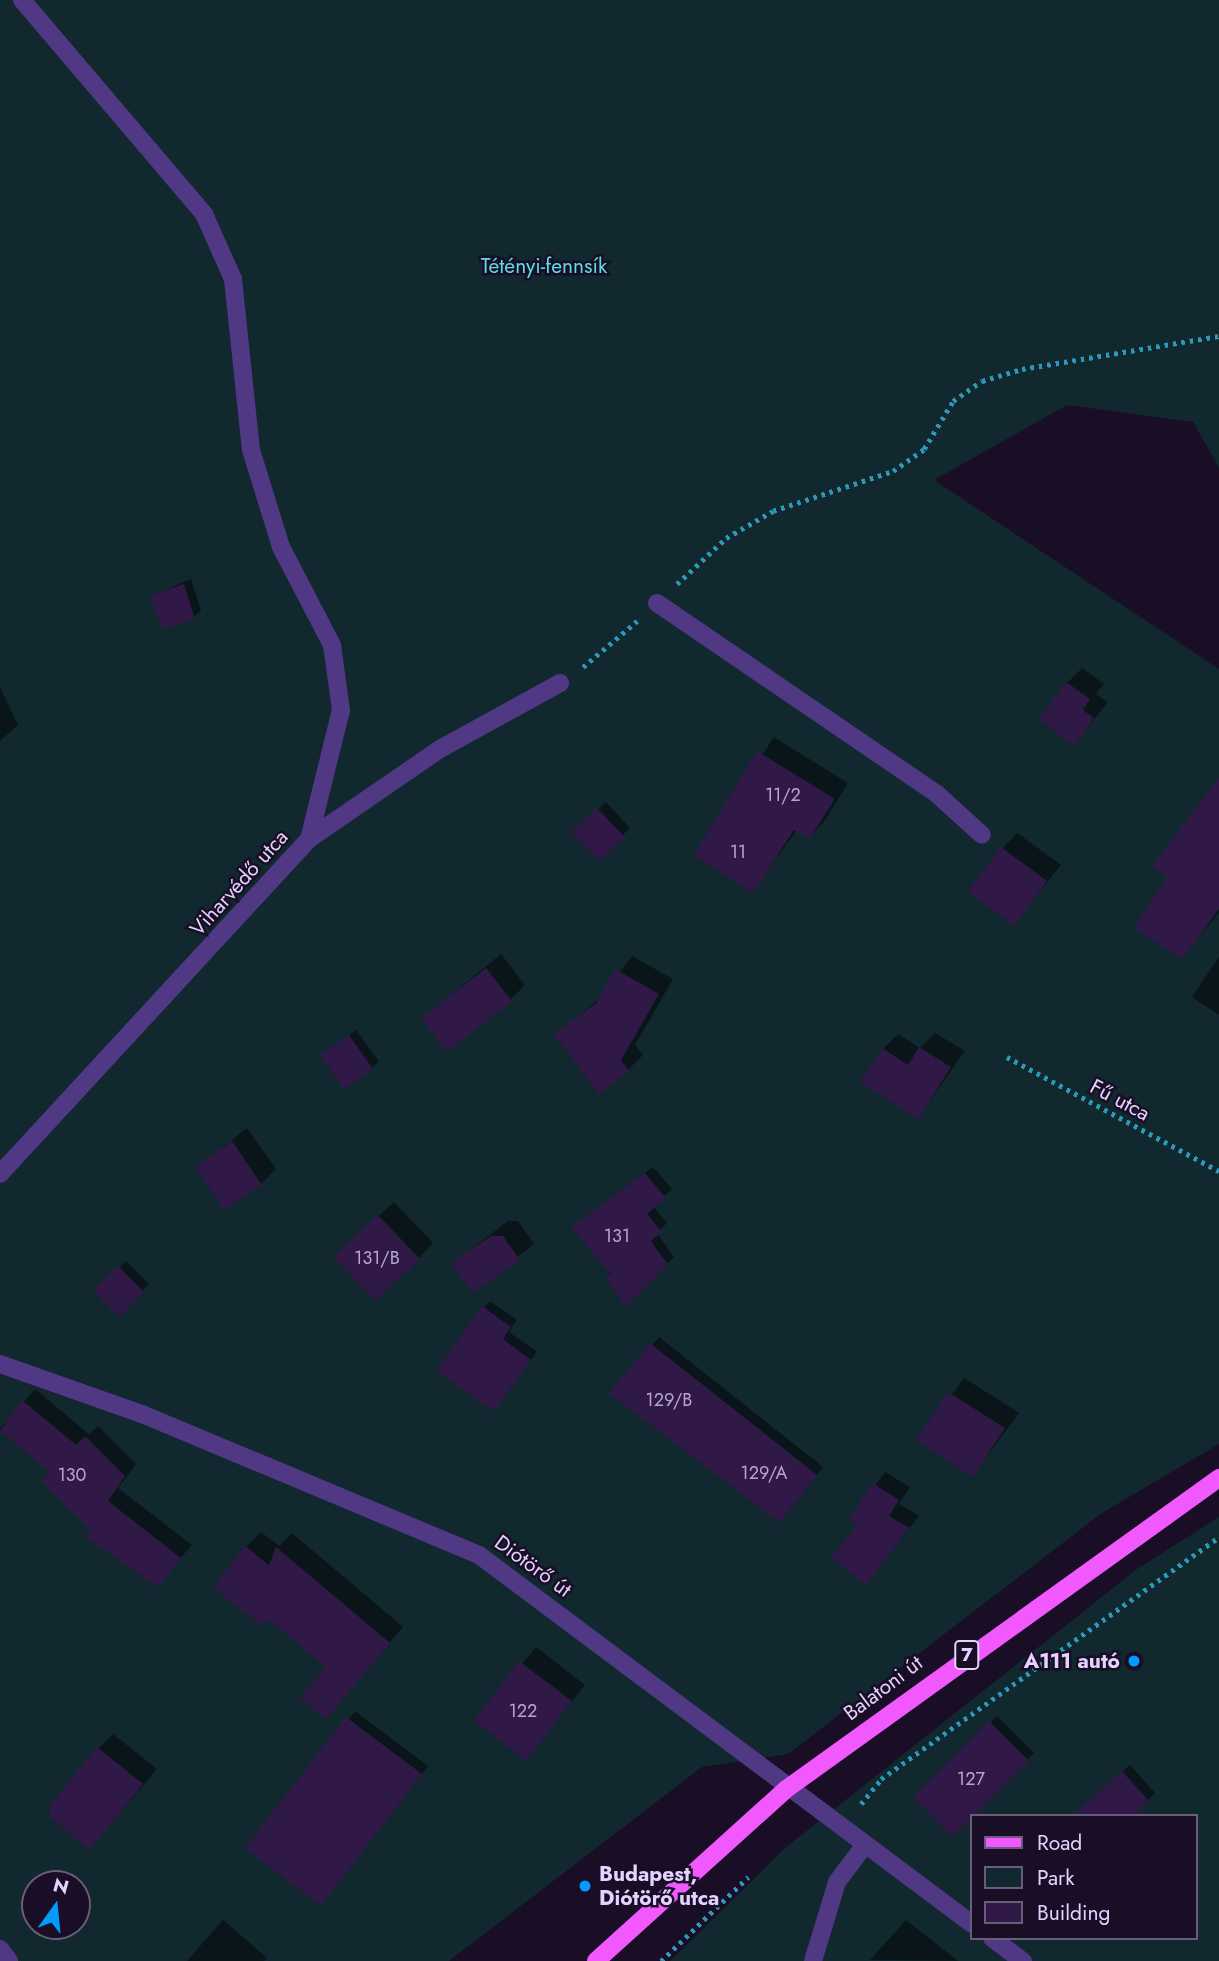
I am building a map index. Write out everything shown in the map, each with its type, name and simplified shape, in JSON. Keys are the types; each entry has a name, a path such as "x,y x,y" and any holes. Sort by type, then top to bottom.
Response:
{"main road":[{"name":"Balatoni út","path":"596,1961 785,1790 1219,1479"}],"street":[{"path":"22,0 204,214 233,279 251,450 281,547 332,645 341,710 309,839"},
{"path":"657,603 938,795 982,835"},
{"name":"Viharvédő utca","path":"0,1174 309,839 440,748 560,683"},
{"name":"Diótörő út","path":"0,1364 142,1414 479,1555 785,1790 970,1923"},
{"path":"813,1961 837,1882 864,1846"},
{"path":"995,1940 1023,1961"},
{"path":"0,1949 9,1961"}],"path":[{"path":"560,683 657,603 726,538 761,518 843,492 924,449 953,401 982,382 1022,369 1219,335"},
{"name":"Fű utca","path":"1007,1057 1219,1171"},
{"path":"840,1830 881,1779 1219,1537"},
{"path":"661,1961 748,1877"}],"green space":[{"name":"Tétényi-fennsík","path":"0,0 1219,0 1219,468 1193,422 1067,405 934,480 1219,669 1219,1444 1102,1513 788,1754 702,1767 449,1961 0,1961"},
{"path":"1219,1517 1219,1961 670,1961 785,1848 1137,1569"}],"building":[{"path":"184,584 195,619 162,629 150,596"},
{"path":"1066,682 1090,699 1083,710 1094,718 1074,746 1039,719"},
{"path":"757,751 835,799 809,839 794,830 753,893 694,855"},
{"path":"1219,778 1219,909 1182,959 1134,928 1167,877 1152,866"},
{"path":"597,808 625,837 599,861 571,832"},
{"path":"1001,847 1047,881 1014,926 968,891"},
{"path":"486,968 512,1001 447,1052 421,1018"},
{"path":"615,969 659,994 621,1060 629,1071 599,1094 554,1034 596,1003"},
{"path":"349,1035 373,1069 344,1089 320,1055"},
{"path":"919,1047 951,1067 918,1119 860,1082 882,1048 908,1065"},
{"path":"232,1141 262,1185 224,1210 195,1167"},
{"path":"645,1173 666,1198 647,1214 662,1232 651,1241 668,1265 626,1307 606,1279 611,1275 571,1227"},
{"path":"378,1215 420,1259 375,1301 333,1257"},
{"path":"491,1236 503,1236 520,1260 472,1293 451,1263"},
{"path":"118,1266 144,1292 119,1317 93,1291"},
{"path":"482,1306 511,1327 503,1339 531,1360 494,1411 436,1371"},
{"path":"650,1343 817,1475 780,1523 609,1393"},
{"path":"948,1392 1005,1428 973,1477 916,1440"},
{"path":"22,1400 76,1445 85,1436 125,1476 108,1501 181,1558 158,1587 85,1537 91,1530 41,1481 50,1472 0,1431"},
{"path":"872,1483 899,1500 889,1516 909,1528 866,1585 831,1558 857,1525 849,1520"},
{"path":"245,1546 269,1565 276,1547 390,1643 326,1719 300,1698 326,1667 268,1619 263,1626 213,1588"},
{"path":"519,1661 572,1701 526,1761 474,1720"},
{"path":"346,1717 422,1774 321,1906 245,1848"},
{"path":"989,1721 1029,1761 975,1814 970,1814 970,1819 952,1837 913,1797"},
{"path":"97,1747 143,1784 90,1850 50,1817 50,1805"},
{"path":"1122,1771 1149,1801 1135,1814 1074,1814"}],"place":[{"name":"A111 autó","path":"1134,1661"},
{"name":"Budapest, Diótörő utca","path":"585,1886"}]}
